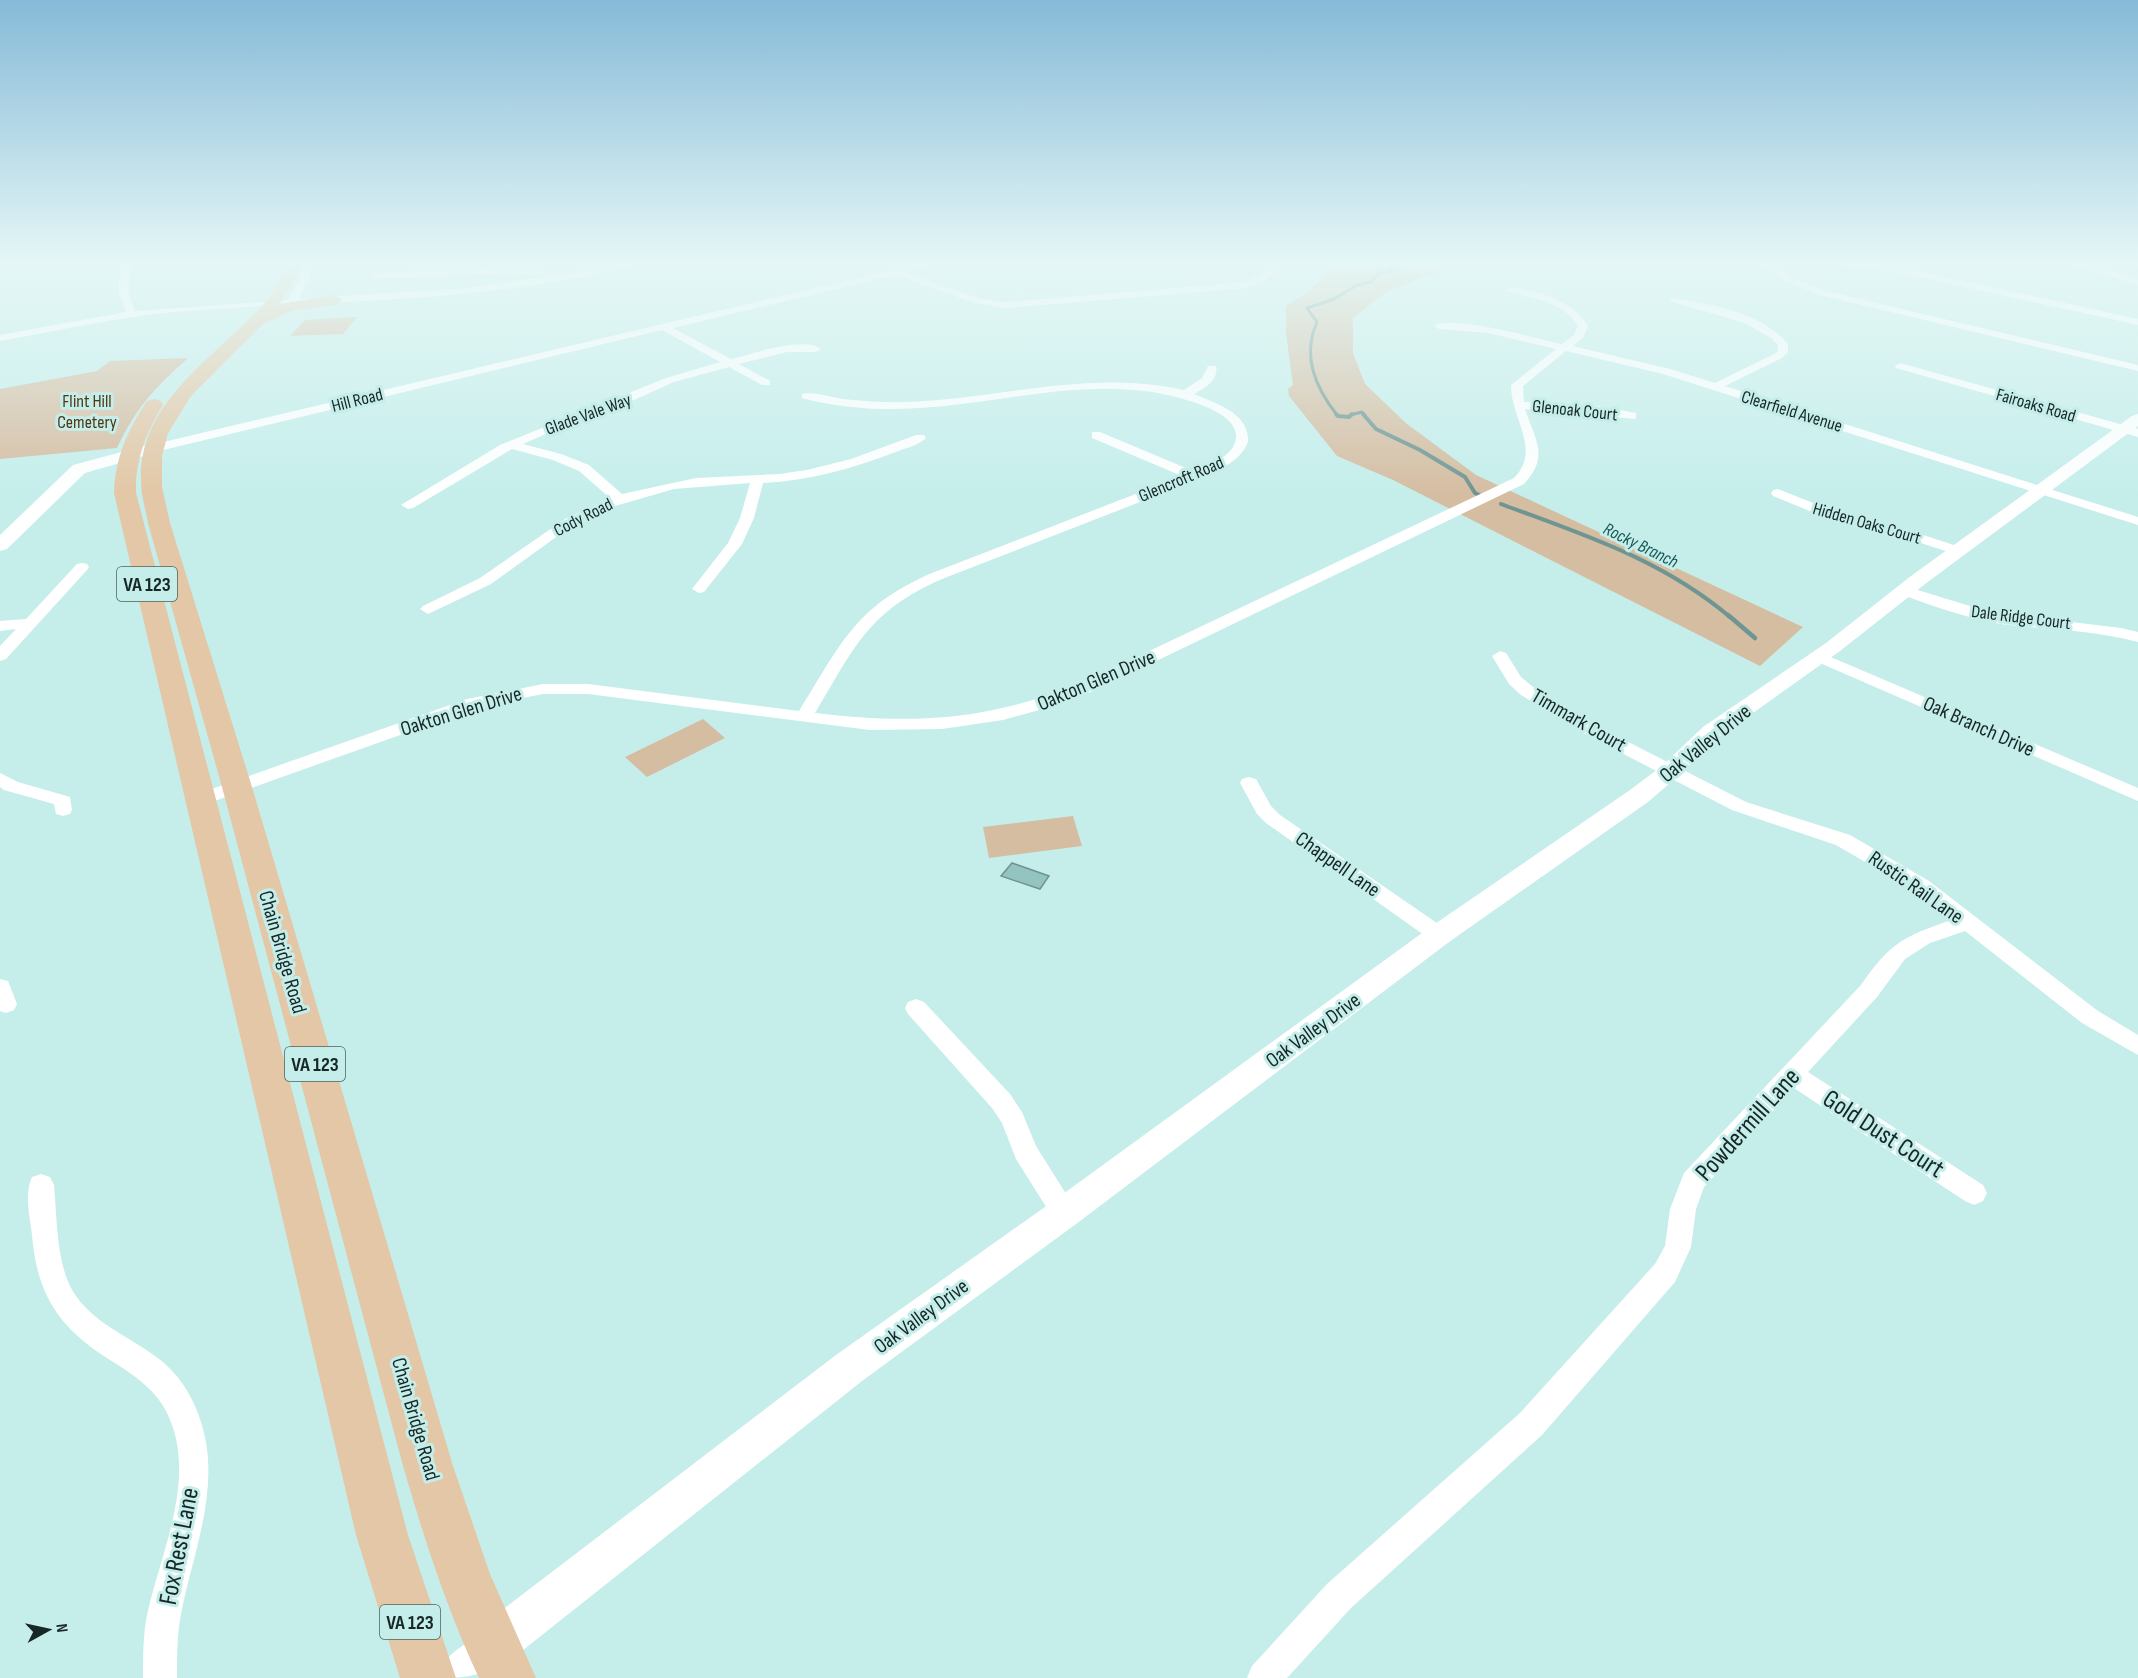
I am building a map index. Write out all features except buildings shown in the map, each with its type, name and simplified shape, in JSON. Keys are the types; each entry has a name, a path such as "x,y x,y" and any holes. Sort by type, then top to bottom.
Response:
{"main road":[{"name":"Chain Bridge Road","path":"228,338 168,388 142,424 141,452 151,484 159,523 237,787 431,1474 463,1574 500,1662"},
{"name":"Chain Bridge Road","path":"235,338 188,387 141,452 125,493 382,1535 428,1678"}],"street":[{"name":"Hill Road","path":"141,452 617,338"},
{"path":"684,338 766,383"},
{"name":"Clearfield Avenue","path":"1524,338 1666,371 2138,521"},
{"name":"Oakton Glen Drive","path":"199,800 473,703 529,691 588,689 870,724 942,724 1022,710 1058,699 1090,686 1519,481 1532,469 1534,458 1516,391 1521,381 1574,338"},
{"path":"1715,387 1778,356 1784,348 1778,338"},
{"path":"2013,338 2138,368"},
{"name":"Glade Vale Way","path":"408,505 489,455 553,426 621,402 670,380 778,350 816,349"},
{"name":"Fairoaks Road","path":"1900,366 2133,427"},
{"path":"1184,395 1208,379 1212,368"},
{"name":"Glencroft Road","path":"804,717 857,633 878,611 895,598 937,576 1213,468 1231,457 1238,449 1242,436 1230,416 1212,405 1184,395 1144,387 1102,385 920,405 873,405 806,396"},
{"name":"Glenoak Court","path":"1519,405 1597,410 1632,416"},
{"name":"Oak Valley Drive","path":"500,1662 814,1395 1439,935 1603,822 1670,771 1711,732 1819,657 1958,551 2133,427"},
{"path":"1096,435 1194,476"},
{"name":"Cody Road","path":"428,609 492,577 553,531 592,510 620,499 676,485 786,478 828,471 856,464 920,438"},
{"path":"511,445 584,468 620,499"},
{"path":"0,545 80,469 141,452"},
{"path":"699,589 735,544 747,518 758,479"},
{"name":"Hidden Oaks Court","path":"1778,493 1844,520 1906,534 1958,551"},
{"path":"0,657 82,567"},
{"name":"Dale Ridge Court","path":"1905,591 1977,615 2023,621 2084,624 2138,637"},
{"path":"0,626 30,623"},
{"name":"Timmark Court","path":"1500,656 1515,680 1549,707 1670,771"},
{"name":"Oak Branch Drive","path":"1819,657 2138,795"},
{"name":"Rustic Rail Lane","path":"1670,771 1739,806 1821,832 1865,851 1922,886 2090,1017 2138,1047"},
{"name":"Chappell Lane","path":"1249,783 1264,810 1272,819 1439,935"},
{"path":"4,786 63,801 63,810"},
{"name":"Powdermill Lane","path":"1264,1678 1339,1596 1531,1424 1665,1273 1678,1247 1683,1209 1693,1181 1869,991 1889,961 1904,947 1922,937 1967,922"},
{"path":"916,1008 1001,1101 1013,1119 1025,1151 1064,1213"},
{"name":"Gold Dust Court","path":"1792,1074 1974,1193"},
{"name":"Fox Rest Lane","path":"41,1185 49,1265 63,1300 85,1328 156,1373 174,1395 187,1423 192,1454 193,1490 186,1531 164,1616 160,1650 160,1678"},
{"path":"450,1678 500,1662"}],"green space":[{"path":"1287,338 1353,338 1353,353 1365,384 1407,424 1476,475 1803,627 1760,666 1393,480 1337,456 1289,396 1288,389 1293,385"},
{"name":"Flint Hill Cemetery","path":"188,358 148,398 132,420 117,448 0,459 0,389 97,371 110,361"},
{"path":"703,719 725,738 647,777 625,757"},
{"path":"1073,816 1082,846 989,858 983,827"}],"shaded area":[{"path":"1012,863 1049,876 1040,889 1001,876"}],"waterway":[{"name":"Rocky Branch","path":"1312,338 1313,371 1322,393 1337,415"},
{"name":"Rocky Branch","path":"1351,415 1362,412 1365,415"},
{"name":"Rocky Branch","path":"1363,414 1376,429 1420,450 1465,477 1475,493 1483,497"},
{"name":"Rocky Branch","path":"1337,415 1349,417 1351,415"},
{"name":"Rocky Branch","path":"1501,504 1621,550 1677,579 1730,617"},
{"name":"Rocky Branch","path":"1728,615 1755,638"}]}
